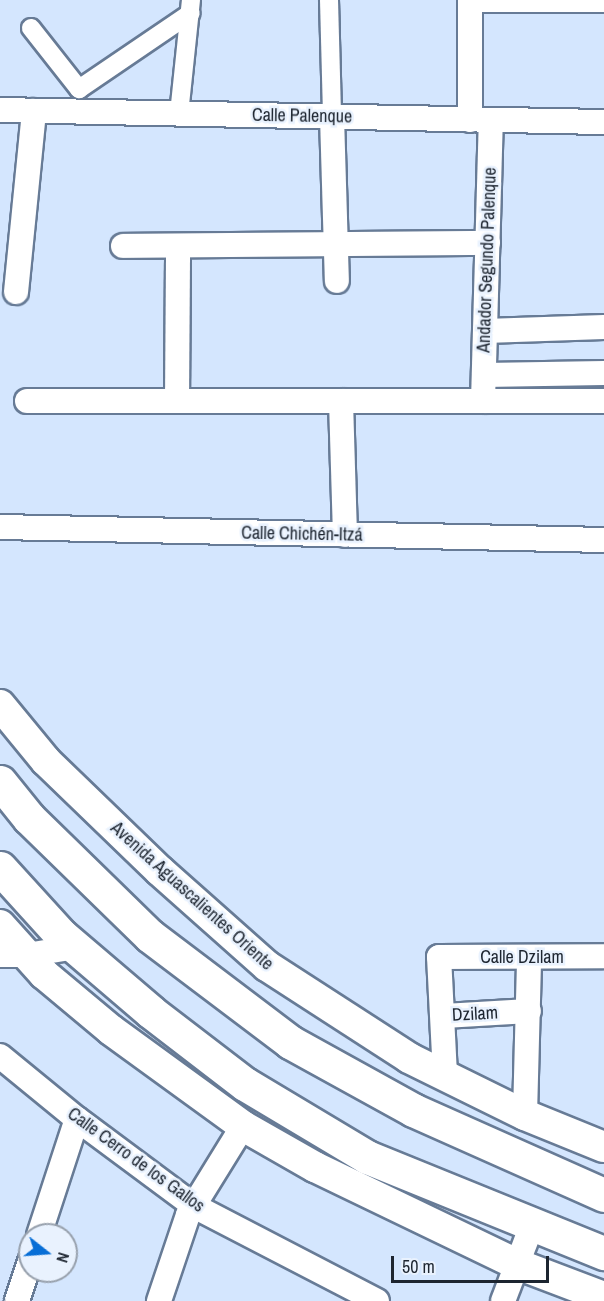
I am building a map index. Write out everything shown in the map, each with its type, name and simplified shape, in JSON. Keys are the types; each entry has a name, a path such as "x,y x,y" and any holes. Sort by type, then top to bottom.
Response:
{"main road":[{"path":"0,782 28,818 150,936 290,1042 414,1110 604,1195"},
{"path":"0,868 61,934 151,1012 245,1084 367,1157 604,1253"}],"street":[{"path":"329,0 338,281"},
{"name":"Andador Segundo Palenque","path":"470,0 488,243 483,401"},
{"path":"476,0 604,0"},
{"path":"31,28 79,88 188,4"},
{"path":"179,114 188,4"},
{"name":"Calle Palenque","path":"0,110 604,122"},
{"path":"16,292 34,111"},
{"path":"123,246 488,243"},
{"path":"177,401 178,246"},
{"path":"485,331 604,327"},
{"path":"484,375 604,373"},
{"path":"27,401 604,401"},
{"path":"341,401 345,535"},
{"name":"Calle Chichén-Itzá","path":"0,527 604,540"},
{"name":"Avenida Aguascalientes Oriente","path":"0,705 46,761 160,871 267,966 409,1058 525,1115 604,1147"},
{"path":"0,925 13,955 44,974 111,1030 243,1126 315,1167 517,1264 604,1297"},
{"path":"13,955 76,947"},
{"name":"Calle Dzilam","path":"439,957 604,956"},
{"name":"Dzilam","path":"439,957 444,1016 530,1011"},
{"path":"525,1115 530,1011 529,957"},
{"path":"444,1016 445,1075"},
{"name":"Calle Cerro de los Gallos","path":"0,1056 77,1119 194,1206 377,1301"},
{"path":"43,1223 77,1119"},
{"path":"159,1301 188,1215 243,1126"},
{"path":"503,1301 532,1225"},
{"path":"17,1301 23,1283"}]}
